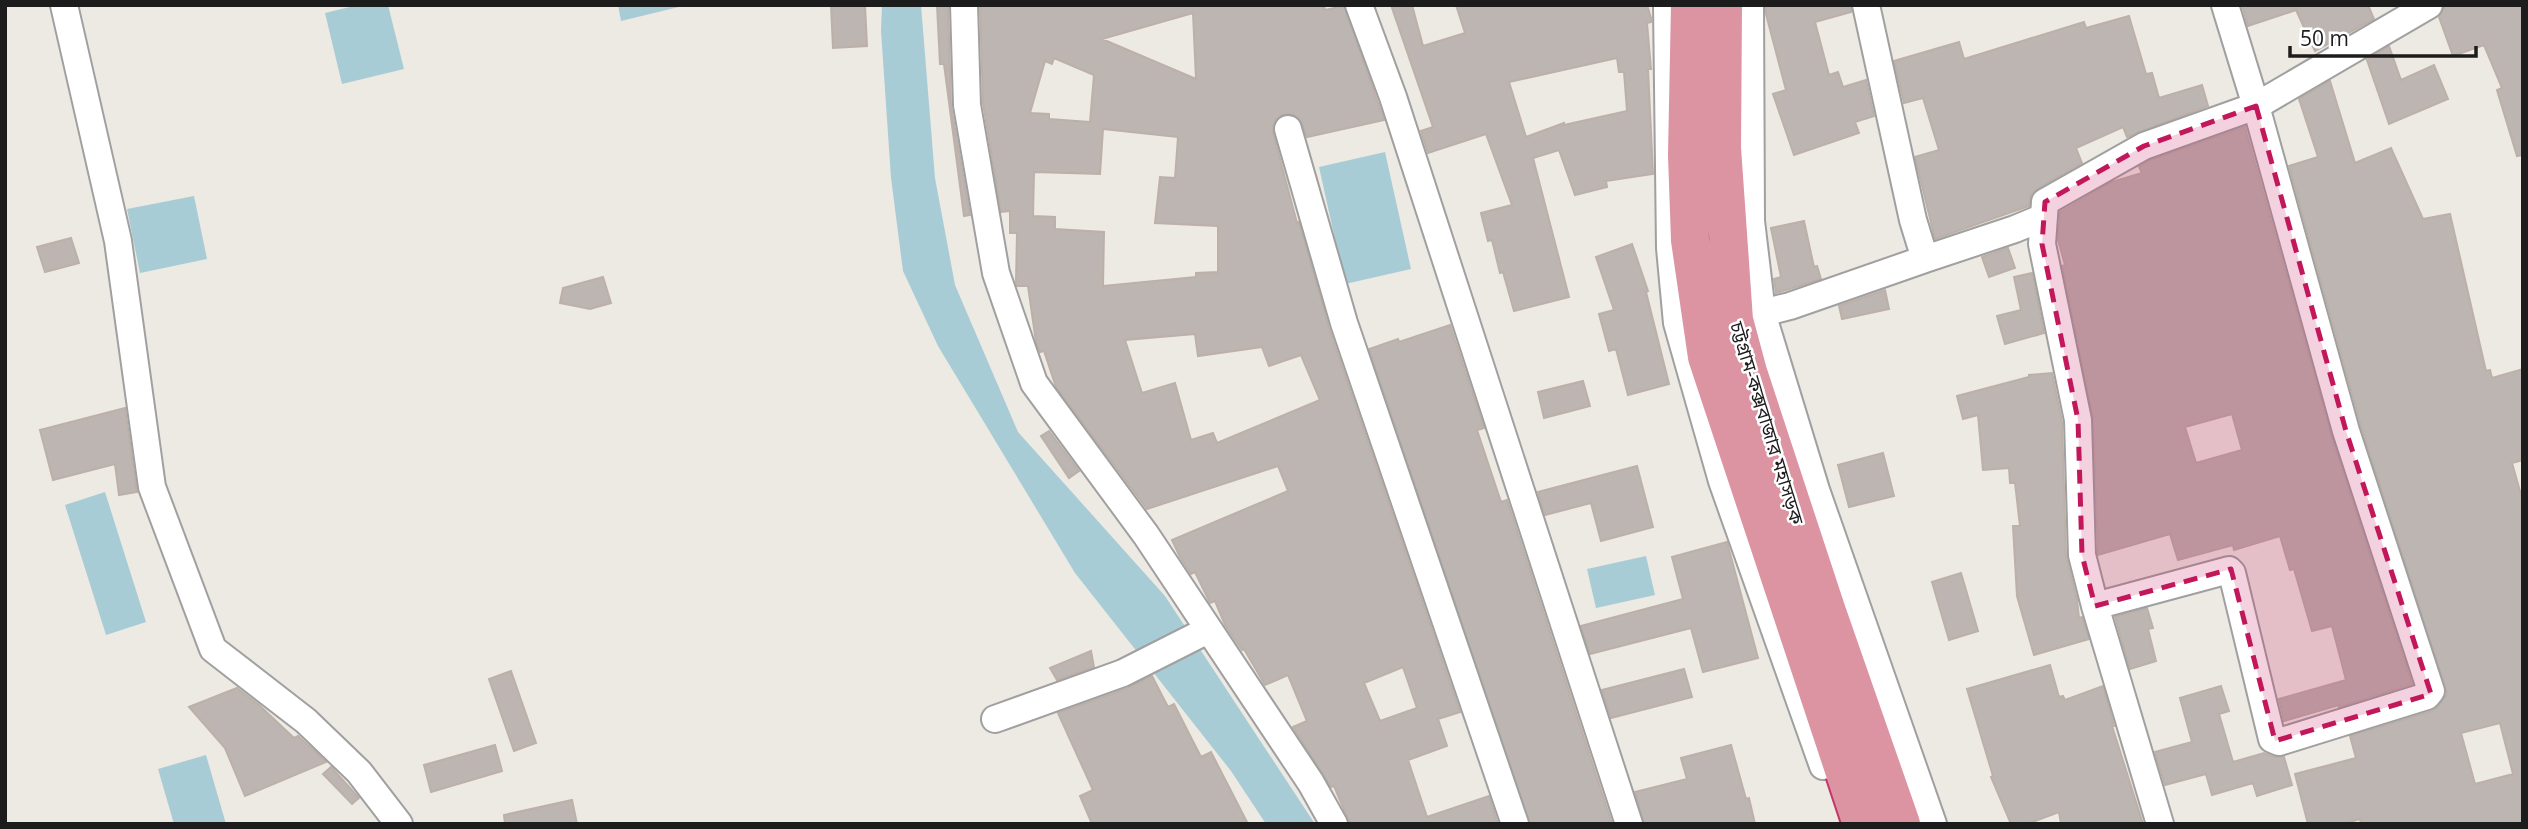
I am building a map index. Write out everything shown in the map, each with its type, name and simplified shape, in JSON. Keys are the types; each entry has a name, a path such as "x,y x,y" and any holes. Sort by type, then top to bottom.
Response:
{"highway":[{"name":"চট্টগ্রাম-কক্সবাজার মহাসড়ক","path":"1710,13 1737,113 1722,148 1734,320 1748,372 1826,609 1901,824"},
{"name":"চট্টগ্রাম-কক্সবাজার মহাসড়ক","path":"1710,13 1687,155 1690,240 1707,357 1862,824"}],"street":[{"path":"64,5 118,241 152,486 213,649 306,721 359,772 399,824"},
{"path":"964,5 967,105 996,273 1034,383 1146,535 1202,633 1311,783 1334,824"},
{"path":"1359,5 1393,97 1629,824"},
{"path":"1866,5 1913,220 1925,259"},
{"path":"2095,606 2229,570 2232,573 2275,741 2431,694 2346,431 2256,106 2225,5"},
{"path":"2160,824 2082,555 2078,420 2042,244 2045,202 2144,146 2256,106 2429,5"},
{"path":"1710,13 1667,141 1670,248 1677,323 1722,481 1843,824"},
{"path":"1737,113 1762,313 1816,489 1933,824"},
{"path":"1288,129 1344,323 1515,824"},
{"path":"1762,313 1790,306 2044,217"},
{"path":"995,719 1134,668 1202,633"}],"highlighted area":[{"path":"2256,106 2346,431 2431,694 2275,741 2231,569 2095,606 2082,555 2078,420 2042,244 2045,202 2144,146"}],"water":[{"path":"358,5 388,5 404,69 342,84 325,13"},
{"path":"618,5 687,5 621,21"},
{"path":"882,5 921,5 935,178 955,285 1018,432 1165,596 1315,824 1266,824 1231,771 1075,573 938,346 903,271 891,178 881,31"},
{"path":"1385,152 1411,269 1345,284 1319,167"},
{"path":"194,196 207,259 140,273 127,209"},
{"path":"105,492 146,622 106,635 65,505"},
{"path":"1646,556 1655,595 1596,608 1587,569"},
{"path":"206,755 226,824 174,824 158,769"}],"building":[{"path":"831,5 865,5 867,46 833,48"},
{"path":"937,5 948,5 951,106 970,215 964,216 944,64 940,64"},
{"path":"980,5 1324,5 1325,10 1344,6 1384,120 1307,137 1299,118 1284,114 1276,119 1273,133 1329,328 1460,712 1438,719 1447,746 1408,760 1427,817 1489,796 1498,824 1350,824 1334,786 1331,787 1293,727 1307,721 1288,675 1265,685 1244,649 1242,650 1225,625 1215,601 1210,603 1195,572 1191,574 1172,540 1288,491 1278,466 1147,509 1056,387 1044,351 1040,352 1036,342 1028,286 1017,286 1016,282 1017,233 1010,233 1010,211 1001,212 983,103","holes":["1193,13 1196,79 1102,39","1054,58 1094,75 1090,122 1049,119 1049,114 1030,113 1045,61 1052,64","1103,129 1178,137 1175,178 1160,177 1155,223 1218,226 1218,272 1196,273 1196,277 1103,286 1104,232 1055,229 1055,217 1033,216 1034,172 1100,174","1195,334 1198,356 1262,347 1269,366 1301,355 1320,400 1217,443 1213,433 1191,440 1175,383 1142,393 1125,340","1403,667 1417,708 1380,721 1364,683"]},
{"path":"1391,5 1412,5 1423,46 1465,33 1456,5 1647,5 1651,18 1651,22 1647,23 1651,69 1648,69 1653,174 1606,181 1607,187 1575,195 1559,150 1533,158 1569,297 1514,311 1503,272 1500,273 1492,240 1488,241 1481,213 1512,205 1486,134 1428,153 1421,131 1433,127","holes":["1617,58 1619,72 1624,72 1627,111 1564,123 1526,137 1509,82"]},
{"path":"1766,5 1851,5 1851,12 1815,22 1829,75 1838,72 1843,87 1866,80 1874,116 1855,122 1859,133 1794,155 1773,94 1786,90"},
{"path":"2242,5 2368,5 2374,19 2315,51 2296,10 2248,26"},
{"path":"2523,5 2523,155 2517,156 2497,90 2502,88 2484,45 2453,56 2439,17 2444,7"},
{"path":"2129,16 2146,74 2152,73 2159,98 2202,85 2208,106 2127,137 2123,127 2076,148 2082,163 2037,189 2031,194 2029,206 1935,239 1915,157 1939,150 1923,98 1904,103 1894,61 1959,42 1964,59 2084,22 2086,28"},
{"path":"2389,46 2401,80 2434,65 2448,99 2389,124 2367,60"},
{"path":"2330,81 2355,163 2391,148 2423,219 2450,214 2486,371 2490,370 2492,378 2523,369 2523,460 2512,463 2523,502 2523,824 2361,824 2360,819 2343,824 2308,824 2295,774 2356,758 2350,736 2432,711 2439,706 2447,693 2361,426 2289,166 2318,157 2299,99","holes":["2500,723 2513,774 2475,784 2461,733"]},
{"path":"2245,127 2331,435 2412,684 2284,721 2279,699 2346,680 2332,626 2312,631 2294,569 2290,570 2280,536 2234,550 2233,545 2178,560 2170,534 2098,555 2093,417 2062,266 2065,265 2058,240 2060,212 2112,182 2142,173 2139,167 2151,160","holes":["2232,414 2242,450 2196,463 2185,427"]},
{"path":"1804,221 1814,267 1817,266 1821,279 1776,293 1774,279 1781,277 1771,228"},
{"path":"71,238 79,263 45,272 37,247"},
{"path":"1632,244 1648,291 1646,292 1669,384 1628,395 1616,349 1609,351 1599,314 1614,310 1596,257"},
{"path":"2008,248 2015,268 1989,277 1982,257"},
{"path":"2032,273 2044,333 2005,344 1997,316 2021,310 2014,277"},
{"path":"603,277 611,303 590,309 560,303 563,288"},
{"path":"1885,290 1889,309 1842,319 1839,306"},
{"path":"1450,325 1484,428 1477,430 1501,502 1507,500 1612,824 1530,824 1369,349"},
{"path":"2052,373 2062,422 2066,556 2079,618 2082,617 2089,639 2034,655 2017,596 2013,526 2020,526 2015,483 2010,483 2009,468 1983,470 1978,415 1963,419 1957,396 2029,375"},
{"path":"1583,381 1590,406 1544,418 1538,392"},
{"path":"125,408 137,492 119,495 115,464 53,480 40,430"},
{"path":"1049,431 1079,471 1069,478 1041,436"},
{"path":"1883,453 1894,496 1849,507 1838,465"},
{"path":"1637,466 1653,527 1601,541 1591,503 1545,515 1538,492"},
{"path":"1727,542 1758,658 1703,672 1691,628 1590,654 1581,626 1683,599 1672,557"},
{"path":"1961,573 1978,631 1949,640 1932,582"},
{"path":"2147,608 2153,628 2148,629 2156,661 2130,669 2115,617"},
{"path":"1091,651 1094,667 1057,680 1050,668"},
{"path":"2050,665 2059,697 2063,696 2065,700 2103,686 2112,726 2143,824 2061,824 2059,812 2027,824 2011,824 1991,777 1993,776 1967,689"},
{"path":"1684,669 1692,697 1611,718 1602,690"},
{"path":"511,671 536,743 514,751 489,679"},
{"path":"1152,676 1168,707 1174,704 1201,757 1211,752 1248,824 1092,824 1080,796 1093,790 1058,713 1128,688"},
{"path":"2221,686 2229,711 2219,714 2233,762 2264,753 2284,757 2292,785 2257,796 2253,783 2212,795 2206,774 2165,785 2155,752 2192,742 2180,698"},
{"path":"237,688 326,762 245,796 225,748 189,707"},
{"path":"495,745 502,771 431,792 424,765"},
{"path":"1731,745 1755,824 1644,824 1635,792 1687,779 1681,758"},
{"path":"331,767 359,798 352,804 323,774"},
{"path":"572,800 577,824 505,824 504,815"}]}
